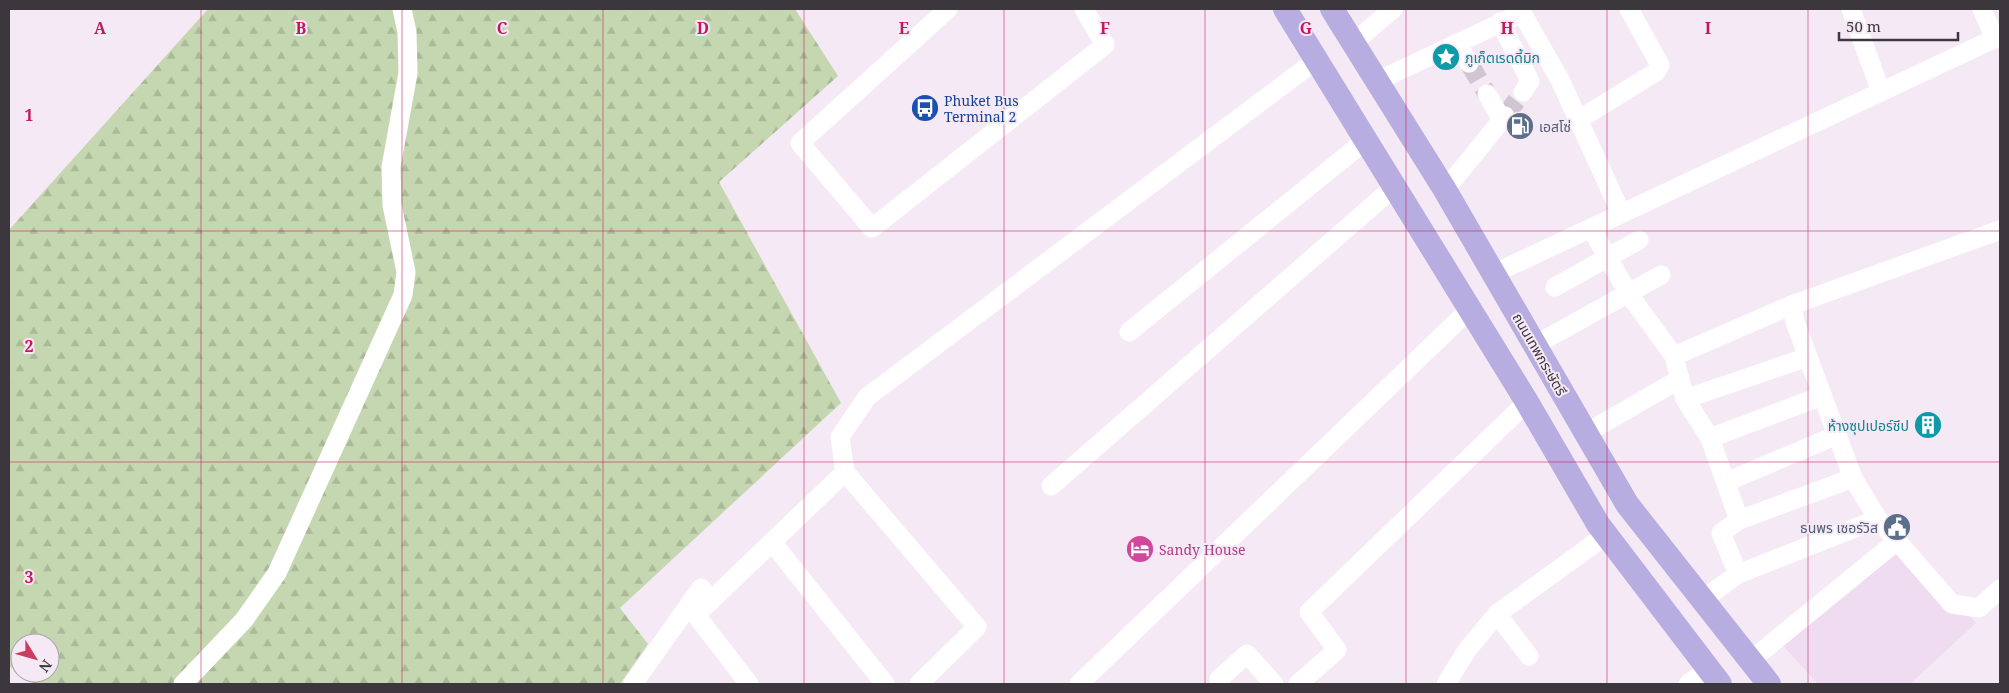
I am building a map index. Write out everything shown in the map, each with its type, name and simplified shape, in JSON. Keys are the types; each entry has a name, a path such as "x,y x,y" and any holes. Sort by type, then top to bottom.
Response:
{"main road":[{"path":"1285,9 1315,61 1527,402 1598,524 1714,676"},
{"name":"ถนนเทพกระษัตรี","path":"1332,9 1445,190 1628,504 1769,684"}],"street":[{"path":"183,684 244,620 277,573 403,295 406,272 392,205 391,167 408,74 407,32 402,9"},
{"path":"948,9 800,143 872,228 1105,45 1084,9"},
{"path":"1352,43 1393,9"},
{"path":"1578,120 1656,72 1660,65 1628,9"},
{"path":"1851,9 1881,92"},
{"path":"1494,274 1998,37 1982,9"},
{"path":"1377,81 1526,11 1621,213"},
{"path":"1500,22 1530,81 1523,92"},
{"path":"1457,43 1469,63"},
{"path":"919,684 977,627 845,472 840,437 867,397 1315,61"},
{"path":"1445,190 1503,118 1487,94"},
{"path":"1129,332 1365,141"},
{"path":"1051,486 1394,188"},
{"path":"1591,228 1628,293 1674,356 1685,399 1710,438 1739,520"},
{"path":"1674,356 1792,305 2000,230"},
{"path":"1555,287 1640,240"},
{"path":"1535,345 1661,275"},
{"path":"1792,305 1795,322 1853,478 1878,519 1952,604 1979,608 2000,589"},
{"path":"1079,684 1469,310"},
{"path":"1685,399 1808,357"},
{"path":"1586,432 1680,379"},
{"path":"1710,438 1822,396"},
{"path":"1298,684 1337,650 1309,612 1527,402"},
{"path":"1726,482 1837,435"},
{"path":"749,684 696,615 845,472"},
{"path":"1738,574 1721,533 1739,520 1853,478"},
{"path":"1702,600 1738,574 1878,519"},
{"path":"1446,684 1467,650 1497,614 1606,535"},
{"path":"1750,661 1897,541"},
{"path":"772,542 885,684"},
{"path":"633,684 701,588 712,600"},
{"path":"1497,614 1529,656"},
{"path":"1219,679 1247,654 1274,684"},
{"path":"1688,684 1714,676"}],"shaded area":[{"path":"1901,545 1976,623 1910,684 1818,684 1776,638"}],"green space":[{"path":"208,9 795,9 838,76 719,182 841,403 620,608 648,644 620,684 35,684 34,683 60,683 60,633 10,633 9,666 9,230"}],"tunnel":[{"path":"1469,63 1487,94"},
{"path":"1505,116 1523,92"}],"place":[{"name":"ภูเก็ตเรดดี้มิก","path":"1446,57"},
{"name":"Phuket Bus Terminal 2","path":"925,108"},
{"name":"เอสโซ่","path":"1520,126"},
{"name":"ห้างซุปเปอร์ชีป","path":"1928,425"},
{"name":"ธนพร เซอร์วิส","path":"1897,527"},
{"name":"Sandy House","path":"1140,549"}]}
